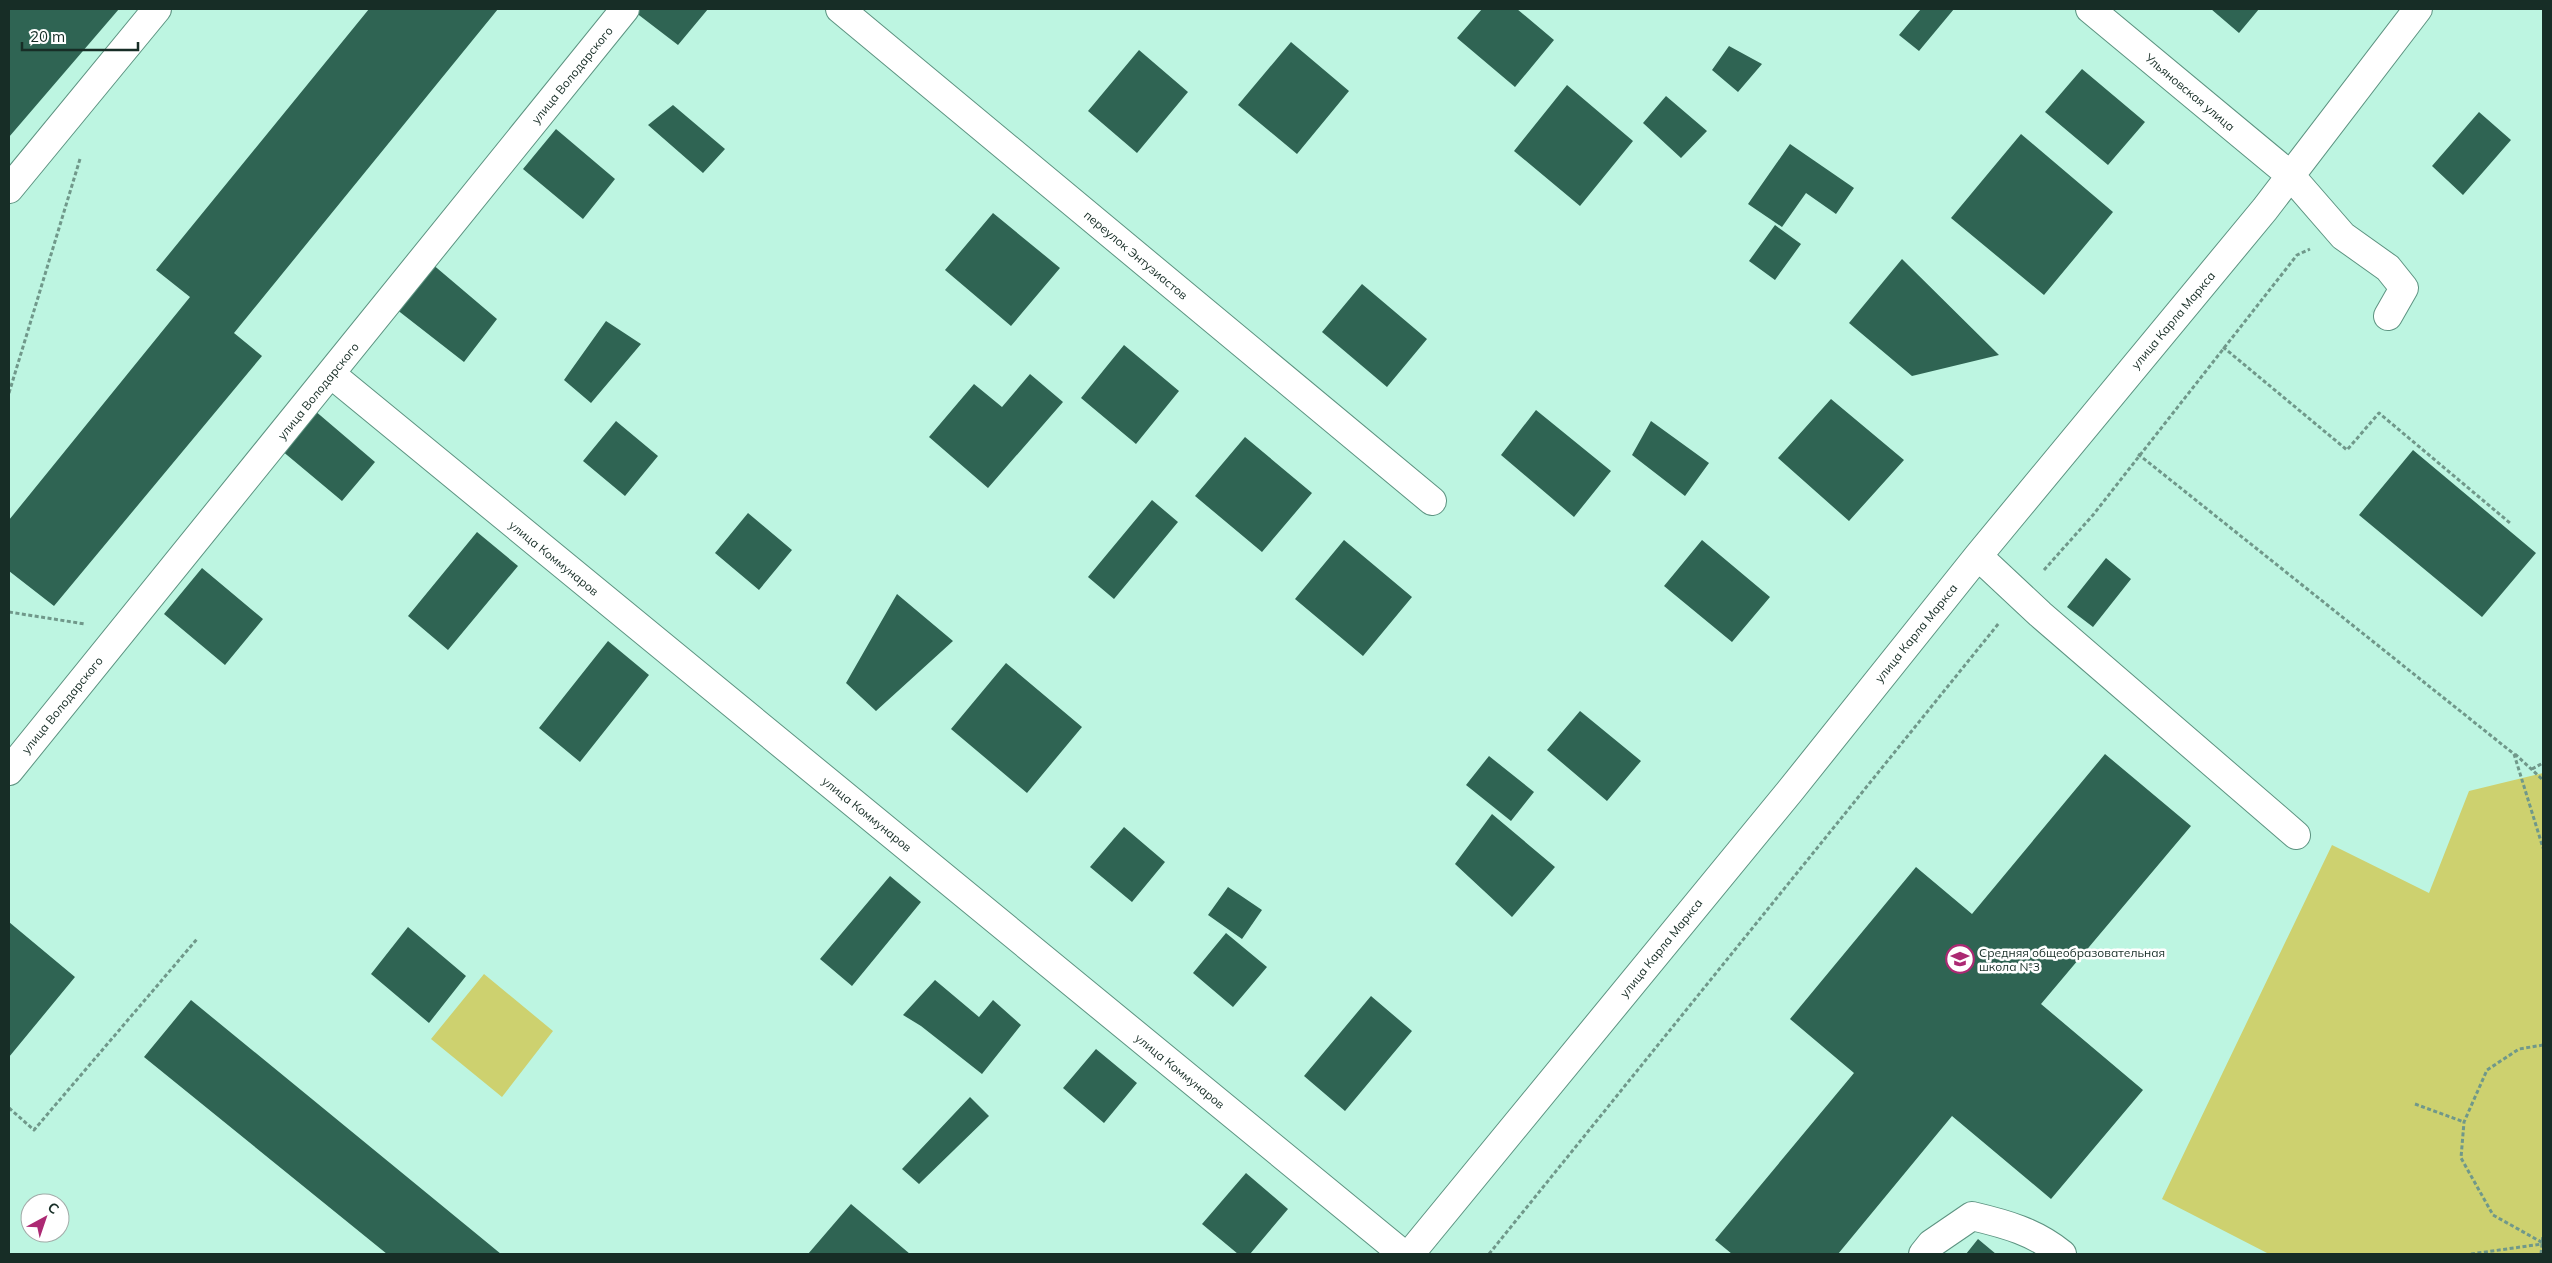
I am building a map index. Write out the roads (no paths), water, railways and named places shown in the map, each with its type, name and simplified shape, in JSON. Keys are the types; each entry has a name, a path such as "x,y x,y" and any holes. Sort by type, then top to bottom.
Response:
{"street":[{"path":"9,189 157,9"},
{"name":"улица Володарского","path":"9,771 625,9"},
{"name":"переулок Энтузиастов","path":"840,9 1432,501"},
{"name":"Ульяновская улица","path":"2090,9 2290,175 2343,236 2388,268 2404,288 2388,316"},
{"name":"улица Карла Маркса","path":"1410,1254 1790,791 1978,556 2265,210 2418,9"},
{"name":"улица Коммунаров","path":"331,374 1403,1254"},
{"path":"1978,556 2020,596 2296,835"},
{"path":"1923,1254 1931,1244 1972,1216 2015,1226 2046,1241 2062,1254"}],"place":[{"name":"Средняя общеобразовательная школа №3","path":"1960,959"}]}
